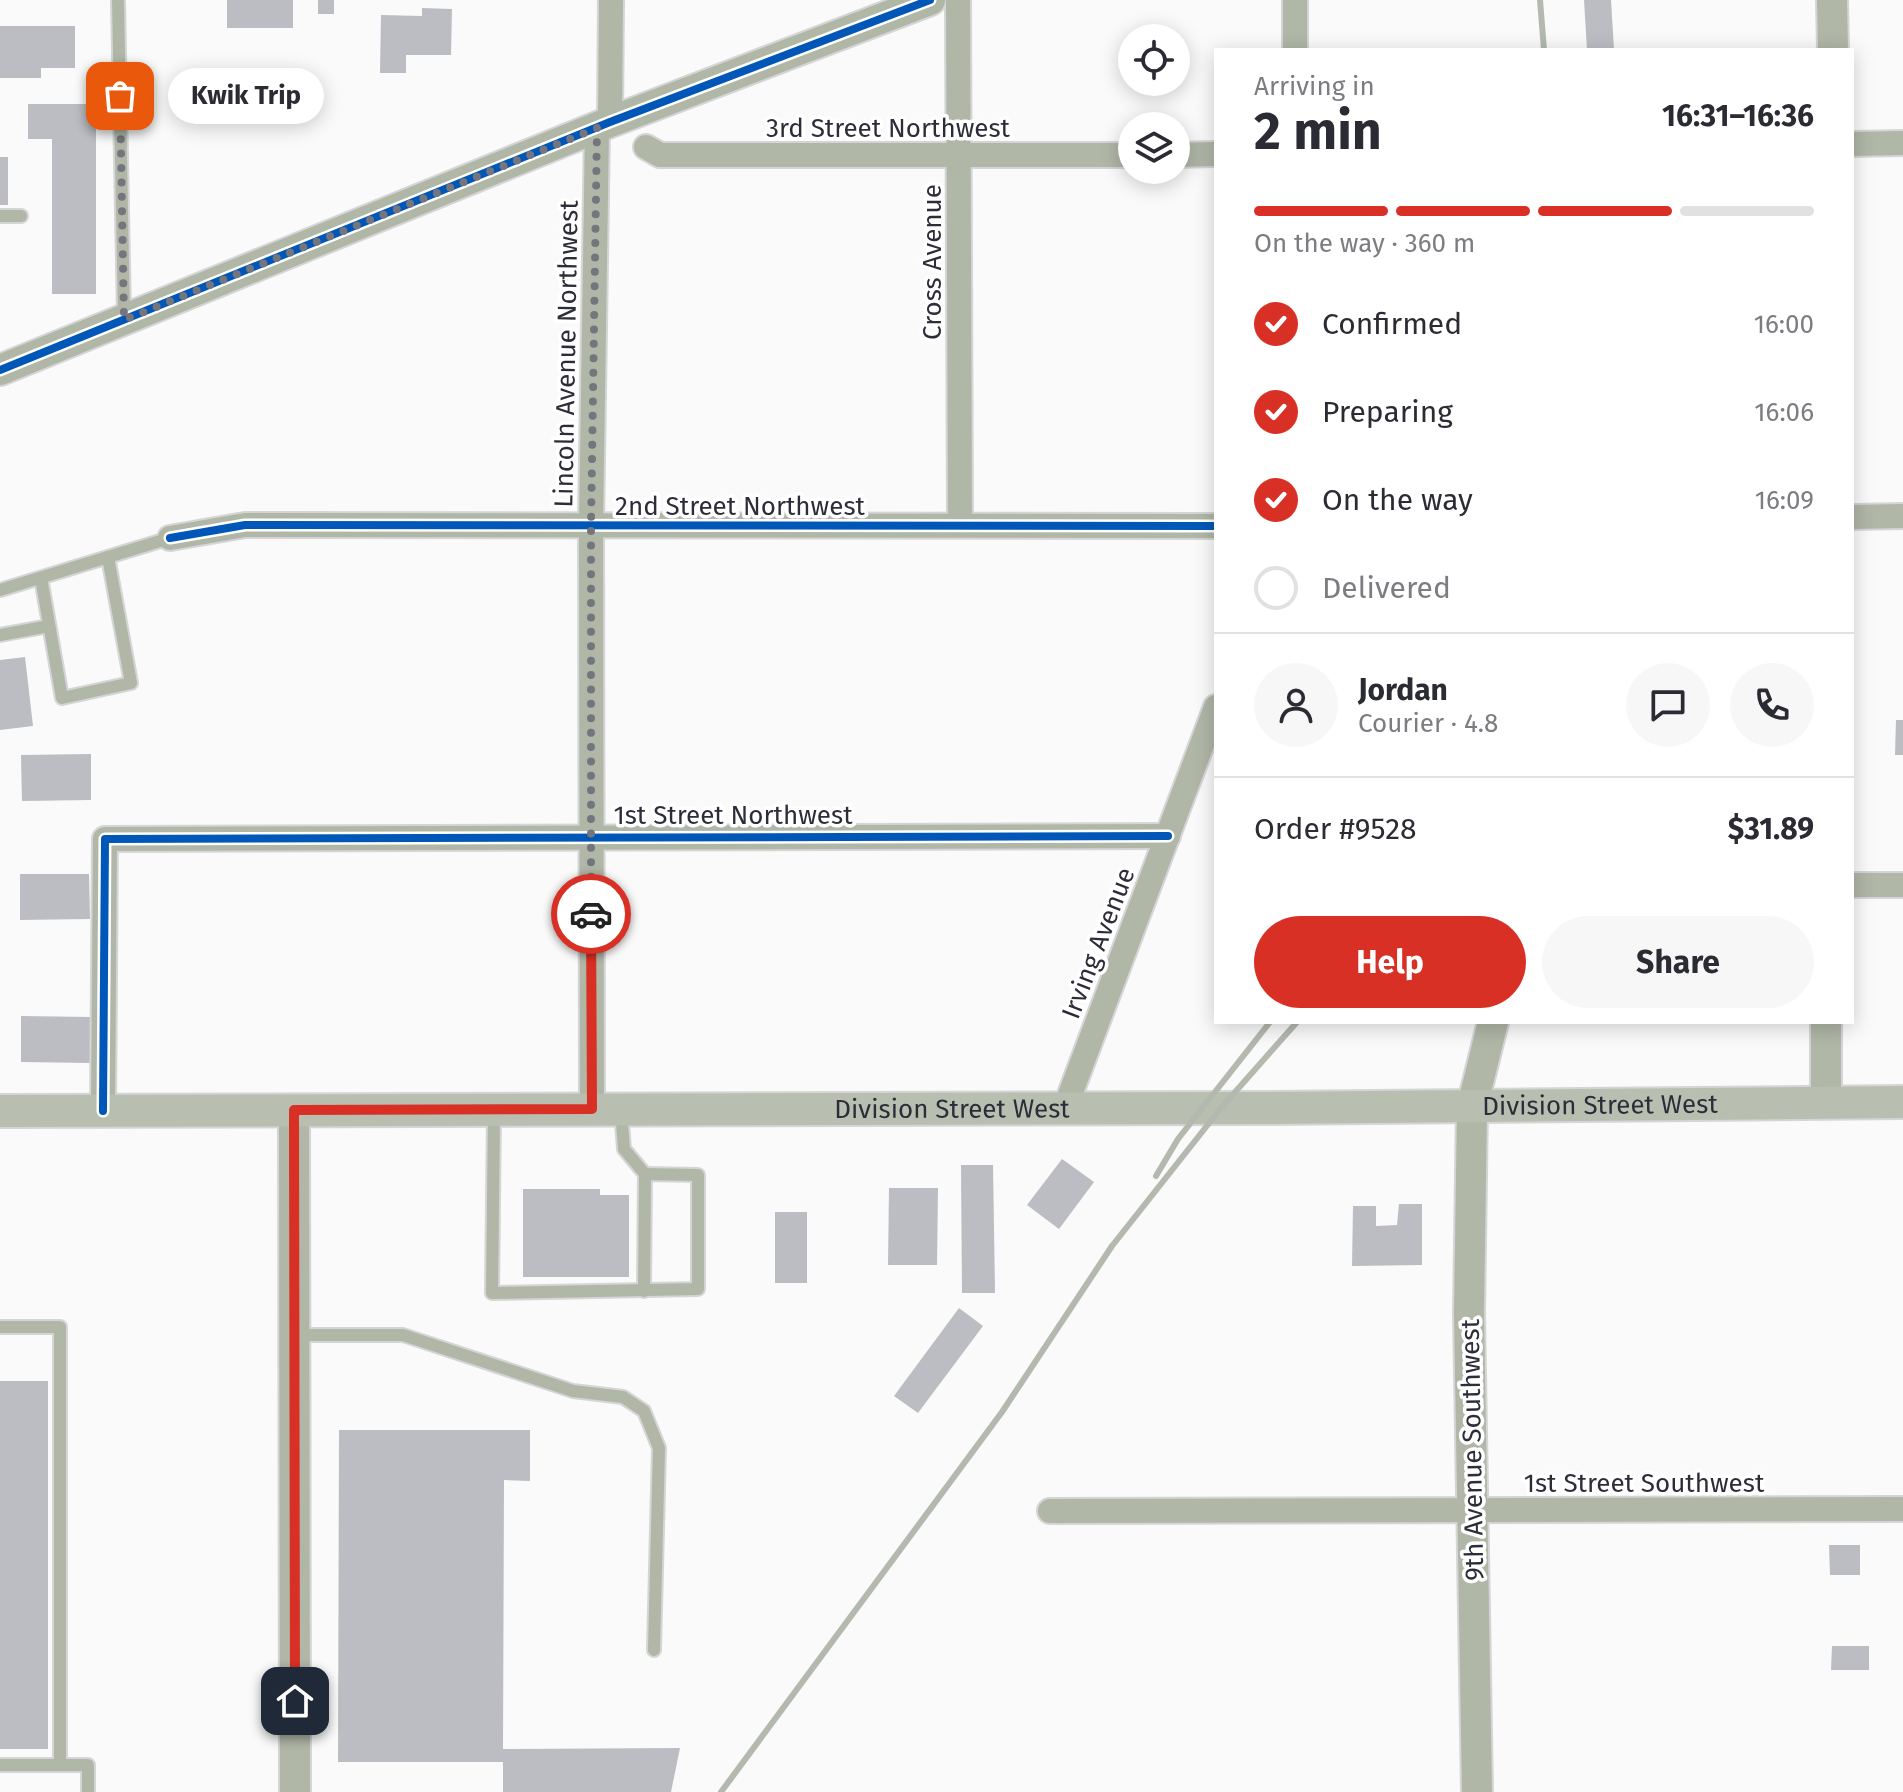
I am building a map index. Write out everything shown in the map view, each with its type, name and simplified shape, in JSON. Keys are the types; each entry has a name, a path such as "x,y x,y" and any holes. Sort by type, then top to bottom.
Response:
{"main road":[{"name":"Division Street West","path":"0,1111 1472,1107 1903,1102"}],"street":[{"name":"Lincoln Avenue Northwest","path":"606,1109 591,835 591,527 611,0"},
{"path":"0,370 604,125 930,0"},
{"name":"Cross Avenue","path":"958,0 960,524"},
{"path":"1295,0 1295,48"},
{"path":"1832,0 1833,48"},
{"path":"1854,144 1903,143"},
{"name":"3rd Street Northwest","path":"646,147 660,155 1118,155"},
{"path":"1190,155 1214,154"},
{"path":"1854,517 1903,516"},
{"name":"2nd Street Northwest","path":"170,538 245,525 1214,526"},
{"name":"Irving Avenue","path":"1065,1108 1214,712"},
{"name":"1st Street Northwest","path":"103,1111 105,839 591,835 1168,836"},
{"path":"1854,885 1903,885"},
{"name":"9th Avenue Southwest","path":"1477,1792 1469,1313 1472,1107 1493,1024"},
{"path":"1826,1024 1826,1103"},
{"path":"294,1110 295,1792"},
{"name":"1st Street Southwest","path":"1050,1511 1903,1509"}],"lane":[{"path":"118,0 124,320"},
{"path":"0,216 21,216"},
{"path":"0,590 170,538"},
{"path":"41,578 62,698 131,683 108,557"},
{"path":"0,635 49,626"},
{"path":"494,1109 492,1293 698,1289 698,1175 645,1174"},
{"path":"606,1109 624,1149 645,1174 644,1291"},
{"path":"0,1327 60,1327 60,1765"},
{"path":"294,1335 403,1335 573,1391 623,1397 644,1411 659,1448 654,1650"},
{"path":"0,1765 88,1765 88,1792"}],"building":[{"path":"227,0 293,0 293,28 227,28"},
{"path":"318,0 334,0 334,14 318,14"},
{"path":"1584,0 1611,0 1614,48 1587,48"},
{"path":"422,8 452,9 451,55 406,55 406,73 380,73 381,15 422,16"},
{"path":"0,26 75,26 75,68 41,68 41,78 0,78"},
{"path":"28,104 96,104 96,294 52,294 52,139 28,139"},
{"path":"0,157 8,157 8,205 0,205"},
{"path":"25,657 33,726 0,730 0,660"},
{"path":"1896,720 1903,720 1903,755 1895,755"},
{"path":"91,754 91,800 22,801 21,755"},
{"path":"20,874 89,874 90,919 20,920"},
{"path":"21,1016 91,1017 91,1063 21,1062"},
{"path":"1062,1159 1094,1182 1059,1229 1027,1205"},
{"path":"961,1165 993,1165 995,1293 962,1293"},
{"path":"889,1188 938,1188 937,1265 888,1265"},
{"path":"523,1189 600,1189 600,1195 629,1195 629,1277 523,1277"},
{"path":"1399,1204 1422,1204 1422,1265 1352,1266 1353,1206 1376,1206 1376,1226 1397,1225"},
{"path":"775,1212 807,1212 807,1283 775,1283"},
{"path":"959,1308 983,1326 918,1413 894,1396"},
{"path":"0,1381 48,1381 48,1749 0,1749"},
{"path":"339,1430 530,1430 530,1481 504,1480 503,1749 680,1748 671,1792 503,1792 503,1762 338,1762"},
{"path":"1829,1545 1860,1545 1860,1575 1830,1575"},
{"path":"1832,1646 1869,1646 1869,1670 1831,1670"}],"railway":[{"path":"1540,0 1544,48"},
{"path":"1156,1176 1178,1139 1268,1024"},
{"path":"721,1792 1002,1412 1112,1246 1221,1108 1295,1024"}],"cycle path":[{"path":"0,370 610,122 930,0"},
{"path":"170,538 245,525 1214,526"},
{"path":"103,1111 105,839 1168,836"}],"way so far":[{"path":"120,96 124,320 597,128 591,527 591,914"}],"place":[{"name":"Kwik Trip","path":"120,96"}],"route":[{"path":"295,1701 294,1110 592,1109 591,914"}]}
